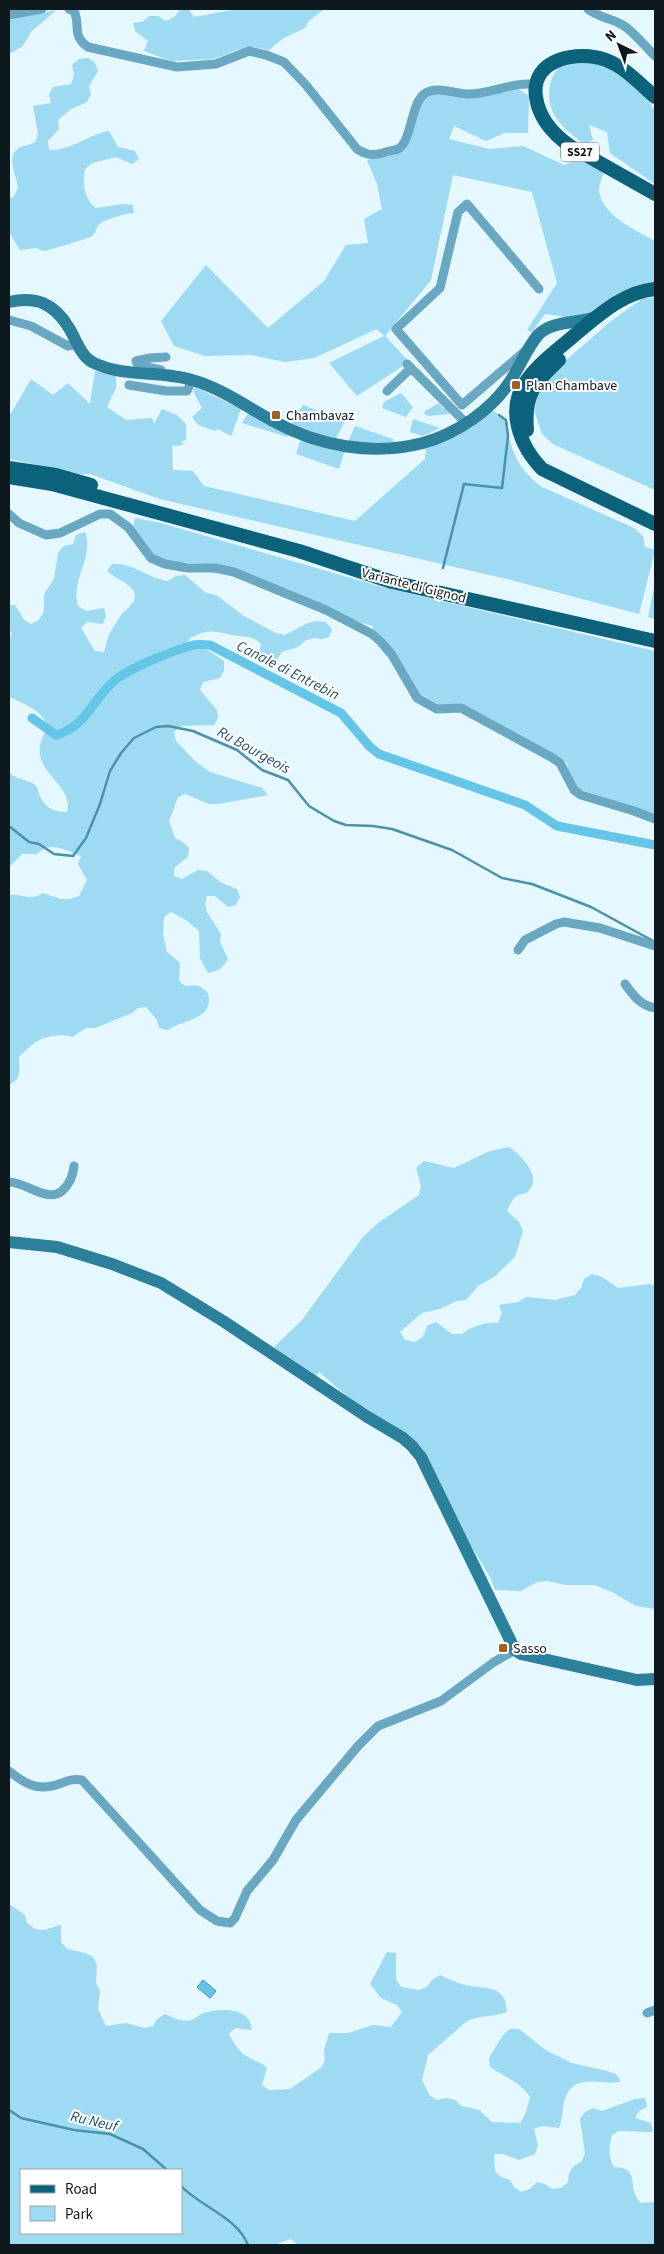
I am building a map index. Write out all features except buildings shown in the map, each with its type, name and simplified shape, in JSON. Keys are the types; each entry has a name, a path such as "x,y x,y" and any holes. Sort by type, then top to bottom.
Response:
{"main road":[{"path":"536,85 547,68 555,62 565,57 581,55 609,61 655,97"},
{"name":"SS27","path":"536,85 536,96 540,114 558,137 570,146 655,194"},
{"path":"654,289 617,311 563,356 534,386 528,400 527,431 532,444 541,456 552,465 655,514"},
{"path":"654,289 641,290 599,315 536,368 525,382 519,397 517,410 518,428 522,442 531,458 542,469 655,524"},
{"path":"9,302 25,298 41,301 55,310 90,361 106,368 192,380 238,400 274,422 314,440 341,446 390,449 424,443 466,423 490,404 509,383 539,335 551,327 583,322 599,315"},
{"path":"551,327 584,332 602,316 617,311"},
{"path":"551,327 561,331 564,335 564,342 557,351"},
{"name":"Variante di Gignod","path":"9,468 56,475 95,487 146,510"},
{"name":"Variante di Gignod","path":"9,477 52,484 299,551 392,582 655,641"},
{"path":"9,1242 57,1247 112,1264 161,1283 403,1438 421,1457 515,1650 521,1654 637,1680 655,1679"}],"street":[{"path":"9,15 42,9"},
{"path":"69,9 74,11 78,19 77,33 79,41 88,47 177,68 216,64 249,51 284,62 306,85 357,149 366,154 379,154 399,148 405,139 415,109 424,94 438,89 453,93 488,93 526,82 536,85"},
{"path":"592,12 613,19 627,28 655,56"},
{"path":"534,342 462,406 396,329 440,288 458,212 467,204 539,289"},
{"path":"9,320 31,326 68,346 77,344"},
{"path":"166,357 136,361 138,366 162,370 166,376"},
{"path":"386,391 409,366 466,423"},
{"path":"129,385 166,391 187,391 192,380"},
{"path":"9,514 19,523 46,535 60,533 100,514 110,514 128,527 151,558 165,564 215,568 234,572 326,610 372,634 382,642 396,661 417,698 426,705 437,709 460,708 560,764 574,790 581,795 655,819"},
{"path":"518,950 525,940 556,924 564,922 600,928 655,946"},
{"path":"625,984 634,996 646,1006 655,1008"},
{"path":"9,1182 16,1182 49,1196 58,1194 73,1177 74,1166"},
{"path":"9,1771 24,1783 38,1787 55,1785 72,1778 82,1780 200,1910 217,1922 230,1923 235,1918 247,1891 273,1860 301,1813 358,1746 378,1726 441,1701 494,1662 515,1650"}],"green space":[{"path":"237,9 324,9 309,21 305,28 282,39 269,50 254,47 237,50 214,59 171,61 144,51 148,41 135,31 133,23 142,22 149,16 158,16 166,21 174,17 180,10 189,10 194,17"},
{"path":"56,10 31,32 23,46 9,54 9,20"},
{"path":"88,58 95,63 98,71 89,86 91,94 87,102 71,109 58,120 59,129 48,141 49,150 65,148 109,131 118,147 135,151 139,159 132,164 116,157 92,163 85,169 86,195 96,208 123,204 133,205 134,213 104,221 98,226 92,236 77,241 44,251 36,248 20,250 9,232 9,199 14,196 18,188 12,160 13,155 16,150 36,141 38,133 33,106 51,103 49,94 53,87 71,84 74,75 72,65 79,59"},
{"path":"567,61 604,62 644,93 655,112 655,184 610,153 607,132 589,125 593,140 584,144 558,120 550,105 550,86 552,78 560,66"},
{"path":"517,88 529,96 528,133 505,133 486,141 454,126 449,139 489,149 523,146 564,165 581,158 604,172 599,191 607,208 621,221 655,241 655,285 584,316 573,318 545,314 532,332 527,330 557,283 532,192 453,175 431,280 385,336 409,362 357,396 329,363 384,336 377,329 314,358 284,362 252,355 205,356 174,346 161,321 206,265 268,328 324,281 346,245 368,243 364,219 382,209 377,184 367,160 400,150 425,95 439,90 452,95"},
{"path":"655,297 655,490 553,444 542,434 535,413 536,392 555,370 611,321 642,299"},
{"path":"95,371 116,374 116,388 107,407 126,420 152,418 154,424 162,409 177,415 186,424 186,440 181,442 184,445 172,446 173,470 193,471 204,486 355,521 425,459 426,447 488,407 506,420 516,458 527,473 542,487 634,528 643,536 645,547 655,550 639,614 507,579 160,499 90,474 80,474 9,459 9,414 31,379 53,395 68,383 90,404"},
{"path":"195,387 241,409 231,436 218,429 215,431 198,425 192,417 202,408 193,391"},
{"path":"401,393 413,407 406,417 382,408 384,402"},
{"path":"439,403 443,409 445,407 449,409 449,414 429,416 424,414 425,411"},
{"path":"303,405 345,421 335,440 291,424"},
{"path":"248,413 285,432 288,437 242,423"},
{"path":"413,419 440,428 423,436 410,432"},
{"path":"355,426 393,439 393,442 348,442"},
{"path":"301,439 345,450 339,469 296,454"},
{"path":"135,518 161,523 382,587 655,651 655,816 579,789 569,777 567,763 556,755 476,712 440,705 422,695 418,695 373,630 373,626 218,565 165,561 155,556 133,527"},
{"path":"85,532 87,550 79,577 76,596 78,606 86,611 104,608 106,616 103,624 87,622 81,628 95,651 104,652 110,633 135,597 131,587 107,571 112,564 134,568 168,581 176,576 185,575 206,593 216,595 244,616 276,633 285,635 308,623 317,621 326,622 332,629 329,637 313,638 305,641 298,647 282,652 277,659 270,663 262,661 259,652 261,644 251,638 219,632 208,632 189,639 189,647 208,650 224,661 224,670 220,678 203,682 200,690 217,710 218,718 214,725 180,726 174,732 176,741 195,761 210,772 262,788 268,795 209,804 185,794 178,797 169,821 175,838 189,848 188,857 174,868 174,876 182,879 198,870 207,871 220,882 237,889 240,897 236,905 228,907 215,896 207,896 205,904 207,912 221,934 220,942 228,959 222,967 212,972 208,973 200,958 199,931 186,920 171,912 164,917 163,935 167,952 180,963 179,981 185,986 202,987 206,991 209,999 208,1006 204,1012 168,1030 159,1028 157,1020 146,1007 138,1008 132,1013 95,1028 86,1028 72,1037 62,1035 46,1037 36,1042 19,1056 20,1069 18,1076 9,1085 9,895 34,897 43,893 61,899 70,899 79,896 87,880 78,864 81,856 53,847 42,850 37,854 22,854 9,867 9,772 37,787 46,805 53,810 67,812 67,801 63,791 43,765 40,754 41,742 48,728 46,722 38,713 10,697 9,694 9,642 12,633 9,629 9,605 15,605 24,620 31,624 39,620 44,611 44,594 54,579 58,553 64,546 73,544 76,535"},
{"path":"655,583 655,619 648,617"},
{"path":"509,1147 525,1161 532,1174 533,1181 526,1193 514,1198 507,1211 519,1222 523,1231 515,1257 494,1277 478,1286 466,1300 457,1301 440,1309 422,1313 400,1332 405,1340 415,1342 423,1337 427,1326 436,1322 452,1334 462,1334 479,1325 498,1323 502,1313 499,1305 518,1302 526,1297 555,1300 575,1295 581,1288 584,1279 592,1274 602,1277 618,1288 650,1284 655,1286 655,1609 636,1606 612,1592 595,1585 566,1585 547,1581 537,1582 521,1591 495,1590 490,1577 459,1526 422,1448 355,1403 319,1372 316,1377 277,1352 274,1347 302,1320 363,1237 378,1223 419,1195 421,1186 416,1168 424,1161 454,1168 490,1151"},
{"path":"9,1904 25,1915 27,1923 35,1929 44,1930 61,1925 61,1942 67,1949 93,1957 97,1965 96,1983 100,1991 98,2009 106,2026 126,2023 144,2028 153,2026 157,2019 165,2014 188,2021 201,2014 225,2010 240,2013 246,2017 250,2022 252,2030 235,2028 229,2034 243,2054 267,2068 262,2085 269,2090 290,2089 322,2067 329,2033 348,2033 373,2025 391,2027 402,2012 397,2005 381,1998 370,1984 387,1952 396,1953 396,1979 401,1987 419,1990 427,1987 432,1980 440,1975 463,1984 498,1992 503,1996 507,2012 467,2021 428,2055 422,2080 430,2096 437,2100 446,2098 455,2100 462,2106 479,2110 492,2122 520,2123 525,2115 530,2097 517,2084 490,2067 489,2058 503,2035 510,2029 519,2029 547,2051 572,2063 616,2074 621,2081 585,2082 572,2087 565,2098 559,2128 542,2126 534,2129 538,2145 535,2154 519,2160 503,2154 494,2154 495,2171 501,2177 510,2180 514,2187 521,2192 530,2189 537,2182 545,2184 552,2189 561,2188 568,2182 569,2173 574,2166 582,2161 585,2153 580,2119 585,2112 593,2108 602,2111 635,2099 645,2098 647,2107 639,2111 635,2118 651,2123 653,2132 619,2131 612,2135 610,2151 614,2167 623,2168 631,2175 634,2192 641,2203 655,2202 655,2245 298,2245 291,2239 273,2245 9,2245"}],"shaded area":[{"path":"203,1980 216,1991 210,1998 197,1987"}],"waterway":[{"path":"443,568 464,484 502,488 508,436 506,420 499,415"},
{"name":"Canale di Entrebin","path":"32,718 56,735 66,731 75,726 106,688 121,676 141,665 175,651 194,645 210,645 341,713 370,747 379,754 525,805 557,826 655,845"},
{"name":"Ru Bourgeois","path":"9,826 29,842 39,844 54,854 73,856 86,838 100,804 110,771 121,753 134,738 156,727 168,726 193,731 237,750 262,770 288,780 309,806 334,821 346,825 392,829 452,850 502,878 532,884 591,907 655,942"},
{"name":"Ru Neuf","path":"9,2110 21,2118 74,2130 110,2134 143,2149 166,2169"},
{"name":"Ru Neuf","path":"182,2187 236,2227 248,2245"}],"place":[{"name":"Plan Chambave","path":"516,385"},
{"name":"Chambavaz","path":"276,415"},
{"name":"Sasso","path":"503,1648"}]}
